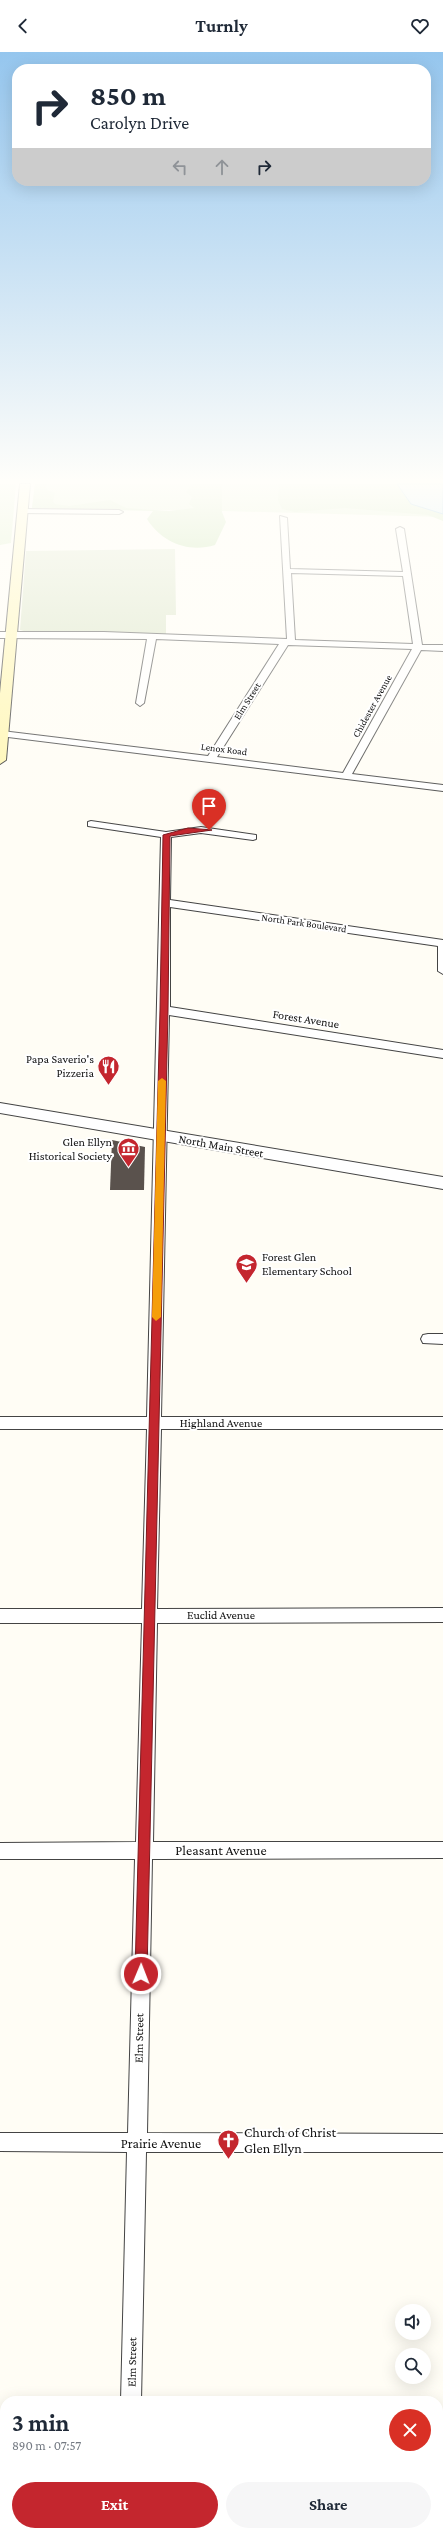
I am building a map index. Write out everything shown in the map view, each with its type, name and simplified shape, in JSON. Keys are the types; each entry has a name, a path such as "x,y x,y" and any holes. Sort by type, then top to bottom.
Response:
{"main road":[{"path":"0,759 5,635 10,600"}],"street":[{"path":"286,600 287,643"},
{"path":"410,600 418,647"},
{"path":"5,635 104,635 443,648"},
{"path":"140,703 152,637"},
{"name":"Elm Street","path":"211,759 287,643"},
{"name":"Chidester Avenue","path":"346,776 418,647"},
{"name":"Lenox Road","path":"2,734 443,788"},
{"path":"91,824 166,835 201,830 253,837"},
{"name":"Elm Street","path":"131,2396 164,1010 166,835"},
{"name":"North Park Boulevard","path":"166,903 443,944"},
{"path":"443,944 443,971"},
{"name":"Forest Avenue","path":"164,1010 443,1054"},
{"name":"North Main Street","path":"0,1108 443,1183"},
{"path":"428,1339 443,1338"},
{"name":"Highland Avenue","path":"0,1423 443,1423"},
{"name":"Euclid Avenue","path":"0,1616 443,1615"},
{"name":"Pleasant Avenue","path":"0,1851 144,1852 443,1850"},
{"name":"Prairie Avenue","path":"0,2142 443,2143"}],"green space":[{"path":"22,600 176,600 176,615 166,615 166,635 113,632 31,633 20,630"}],"building":[{"name":"Glen Ellyn Historical Society","path":"112,1140 145,1147 144,1190 110,1190"}],"slow traffic":[{"path":"156,1317 162,1081"}],"place":[{"name":"Papa Saverio's Pizzeria","path":"109,1086"},
{"name":"Glen Ellyn Historical Society","path":"128,1168"},
{"name":"Forest Glen Elementary School","path":"247,1284"},
{"name":"Church of Christ Glen Ellyn","path":"229,2160"}],"route":[{"path":"141,1974 164,1010 166,835 188,830 209,830"}]}
